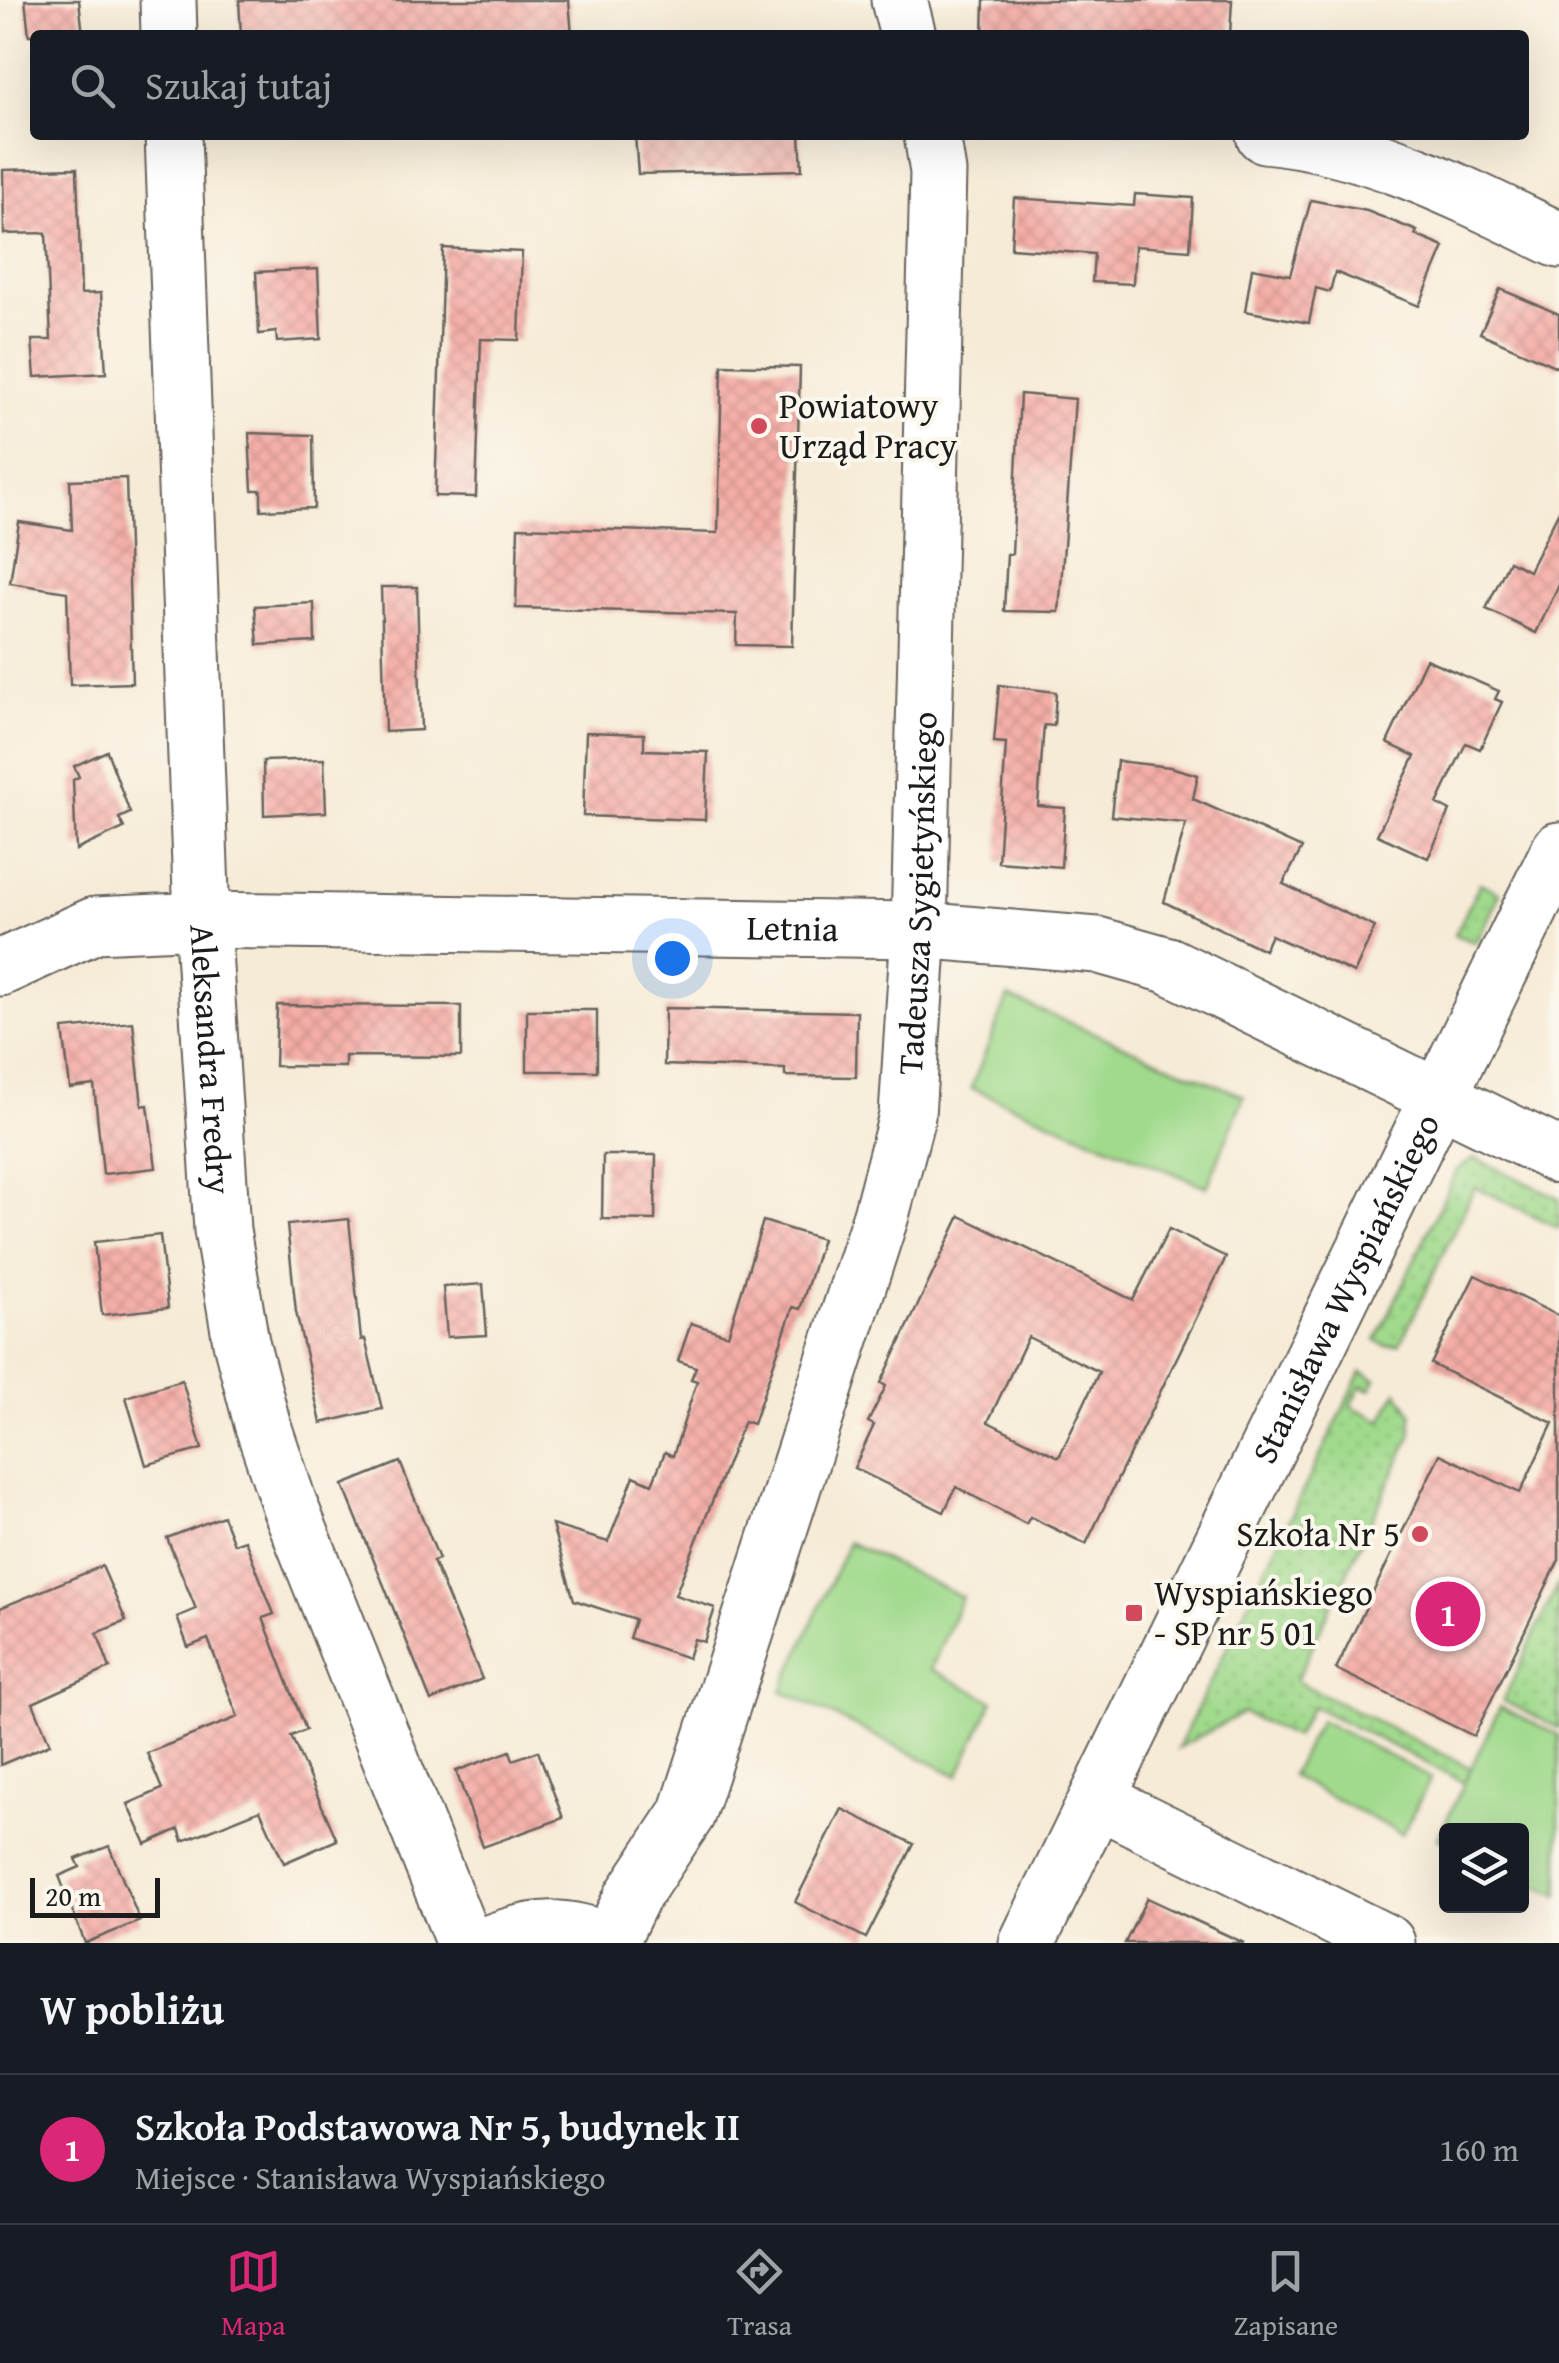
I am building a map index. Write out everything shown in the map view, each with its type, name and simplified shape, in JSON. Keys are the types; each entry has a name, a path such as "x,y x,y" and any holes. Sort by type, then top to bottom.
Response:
{"street":[{"path":"168,0 169,30"},
{"path":"899,0 907,30"},
{"name":"Aleksandra Fredry","path":"173,140 202,920 222,1230 241,1342 289,1504 464,1943"},
{"name":"Tadeusza Sygietyńskiego","path":"611,1942 632,1897 686,1814 880,1215 907,1116 919,930 938,172 933,140"},
{"path":"1290,140 1374,156 1559,240"},
{"name":"Stanisława Wyspiańskiego","path":"1027,1943 1559,850"},
{"name":"Letnia","path":"0,968 95,925 202,920 919,930 1097,945 1168,965 1559,1156"},
{"path":"1098,1800 1386,1943"},
{"path":"489,1943 523,1930 571,1927 611,1942"}],"green space":[{"path":"1480,883 1500,893 1477,943 1455,935"},
{"path":"1008,997 1244,1096 1207,1187 971,1088"},
{"path":"1475,1158 1559,1198 1559,1228 1475,1187 1403,1338 1399,1344 1386,1346 1376,1341 1457,1170"},
{"path":"1361,1372 1376,1379 1370,1390 1361,1386 1351,1406 1382,1421 1397,1391 1412,1414 1411,1436 1296,1681 1471,1768 1464,1782 1312,1706 1295,1737 1243,1713 1178,1748"},
{"path":"848,1542 962,1597 931,1669 993,1701 958,1776 782,1691"},
{"path":"1559,1582 1559,1728 1503,1701"},
{"path":"1500,1707 1559,1735 1559,1896 1529,1881 1529,1823 1445,1823"},
{"path":"1320,1720 1431,1778 1402,1834 1291,1776"}],"building":[{"path":"25,0 79,0 82,30 30,30 29,35"},
{"path":"239,0 569,0 572,30 241,30"},
{"path":"984,0 1232,0 1230,30 983,30"},
{"path":"635,140 800,140 802,170 638,174"},
{"path":"77,168 81,294 101,293 106,373 35,377 32,340 51,340 46,233 4,234 3,170"},
{"path":"1135,194 1193,198 1190,250 1135,246 1133,284 1092,282 1094,254 1011,248 1014,198 1134,206"},
{"path":"1311,200 1367,211 1417,231 1415,235 1444,247 1419,306 1335,272 1330,292 1316,288 1309,323 1245,311 1252,268 1290,275"},
{"path":"443,248 522,252 519,340 481,339 476,497 435,496"},
{"path":"318,269 321,339 277,342 276,332 259,334 256,272"},
{"path":"1500,289 1559,314 1559,368 1480,333"},
{"path":"722,365 800,367 792,646 736,645 737,614 516,608 518,527 718,533"},
{"path":"1020,394 1075,399 1059,612 1004,611 1007,554 1012,554"},
{"path":"249,433 313,435 314,508 261,510 261,490 252,490"},
{"path":"126,478 132,683 70,685 67,592 10,583 19,522 72,530 70,480"},
{"path":"1559,511 1559,585 1536,633 1486,609 1509,561 1529,571"},
{"path":"381,587 417,587 421,730 385,732"},
{"path":"314,603 315,642 258,645 255,606"},
{"path":"1426,659 1499,691 1495,699 1502,702 1480,749 1466,743 1437,804 1450,811 1428,858 1377,835 1415,756 1387,743"},
{"path":"999,685 1056,692 1054,726 1044,725 1038,806 1065,808 1061,867 998,862 1006,743 994,742"},
{"path":"586,732 644,734 644,750 708,752 705,820 583,816"},
{"path":"107,751 130,813 119,818 124,828 76,850 73,780 79,777 74,766"},
{"path":"324,759 326,812 264,815 263,761"},
{"path":"1117,761 1170,767 1198,775 1193,799 1302,848 1283,884 1375,927 1354,973 1271,935 1264,950 1164,902 1186,823 1111,816"},
{"path":"277,1005 461,1006 461,1057 345,1056 345,1067 275,1066"},
{"path":"665,1008 857,1012 856,1077 785,1076 785,1069 664,1065"},
{"path":"527,1010 597,1010 597,1071 527,1071"},
{"path":"133,1022 142,1106 148,1105 156,1168 103,1174 94,1085 70,1088 63,1029"},
{"path":"603,1155 656,1155 655,1220 602,1219"},
{"path":"960,1216 1133,1300 1169,1229 1226,1257 1086,1544 1030,1517 1026,1524 956,1487 944,1512 854,1468 874,1425 868,1422 886,1386 881,1383","holes":["1028,1337 1099,1372 1059,1457 988,1422"]},
{"path":"349,1219 361,1340 365,1339 382,1409 321,1423 296,1312 287,1225"},
{"path":"763,1221 822,1239 800,1309 793,1307 753,1424 744,1421 675,1595 715,1608 704,1642 694,1639 688,1658 629,1638 635,1620 574,1600 552,1525 608,1542 634,1476 652,1484 665,1452 673,1456 697,1381 691,1379 696,1367 678,1361 691,1323 728,1335"},
{"path":"160,1235 168,1308 102,1315 94,1242"},
{"path":"1475,1275 1559,1316 1559,1560 1474,1736 1336,1669 1440,1454 1520,1493 1553,1423 1431,1364"},
{"path":"483,1284 487,1335 447,1337 443,1287"},
{"path":"182,1380 202,1449 146,1465 126,1397"},
{"path":"400,1462 439,1559 433,1561 482,1679 431,1701 343,1485"},
{"path":"223,1516 234,1544 245,1540 274,1614 263,1618 306,1730 291,1736 337,1840 284,1863 260,1810 183,1841 179,1829 146,1844 128,1804 162,1789 147,1753 238,1717 208,1639 188,1647 177,1617 196,1609 167,1538"},
{"path":"102,1566 126,1621 97,1633 110,1668 33,1703 50,1744 0,1765 0,1608"},
{"path":"510,1751 513,1760 538,1751 563,1818 483,1847 456,1771"},
{"path":"842,1809 914,1844 866,1938 795,1902"},
{"path":"109,1846 140,1921 85,1943 59,1876 80,1867 76,1859"},
{"path":"1147,1898 1244,1943 1125,1943"}],"place":[{"name":"Powiatowy Urząd Pracy","path":"759,426"},
{"name":"Szkoła Nr 5","path":"1420,1534"},
{"name":"Wyspiańskiego - SP nr 5 01","path":"1134,1613"},
{"name":"Szkoła Podstawowa Nr 5, budynek II","path":"1448,1614"}]}
